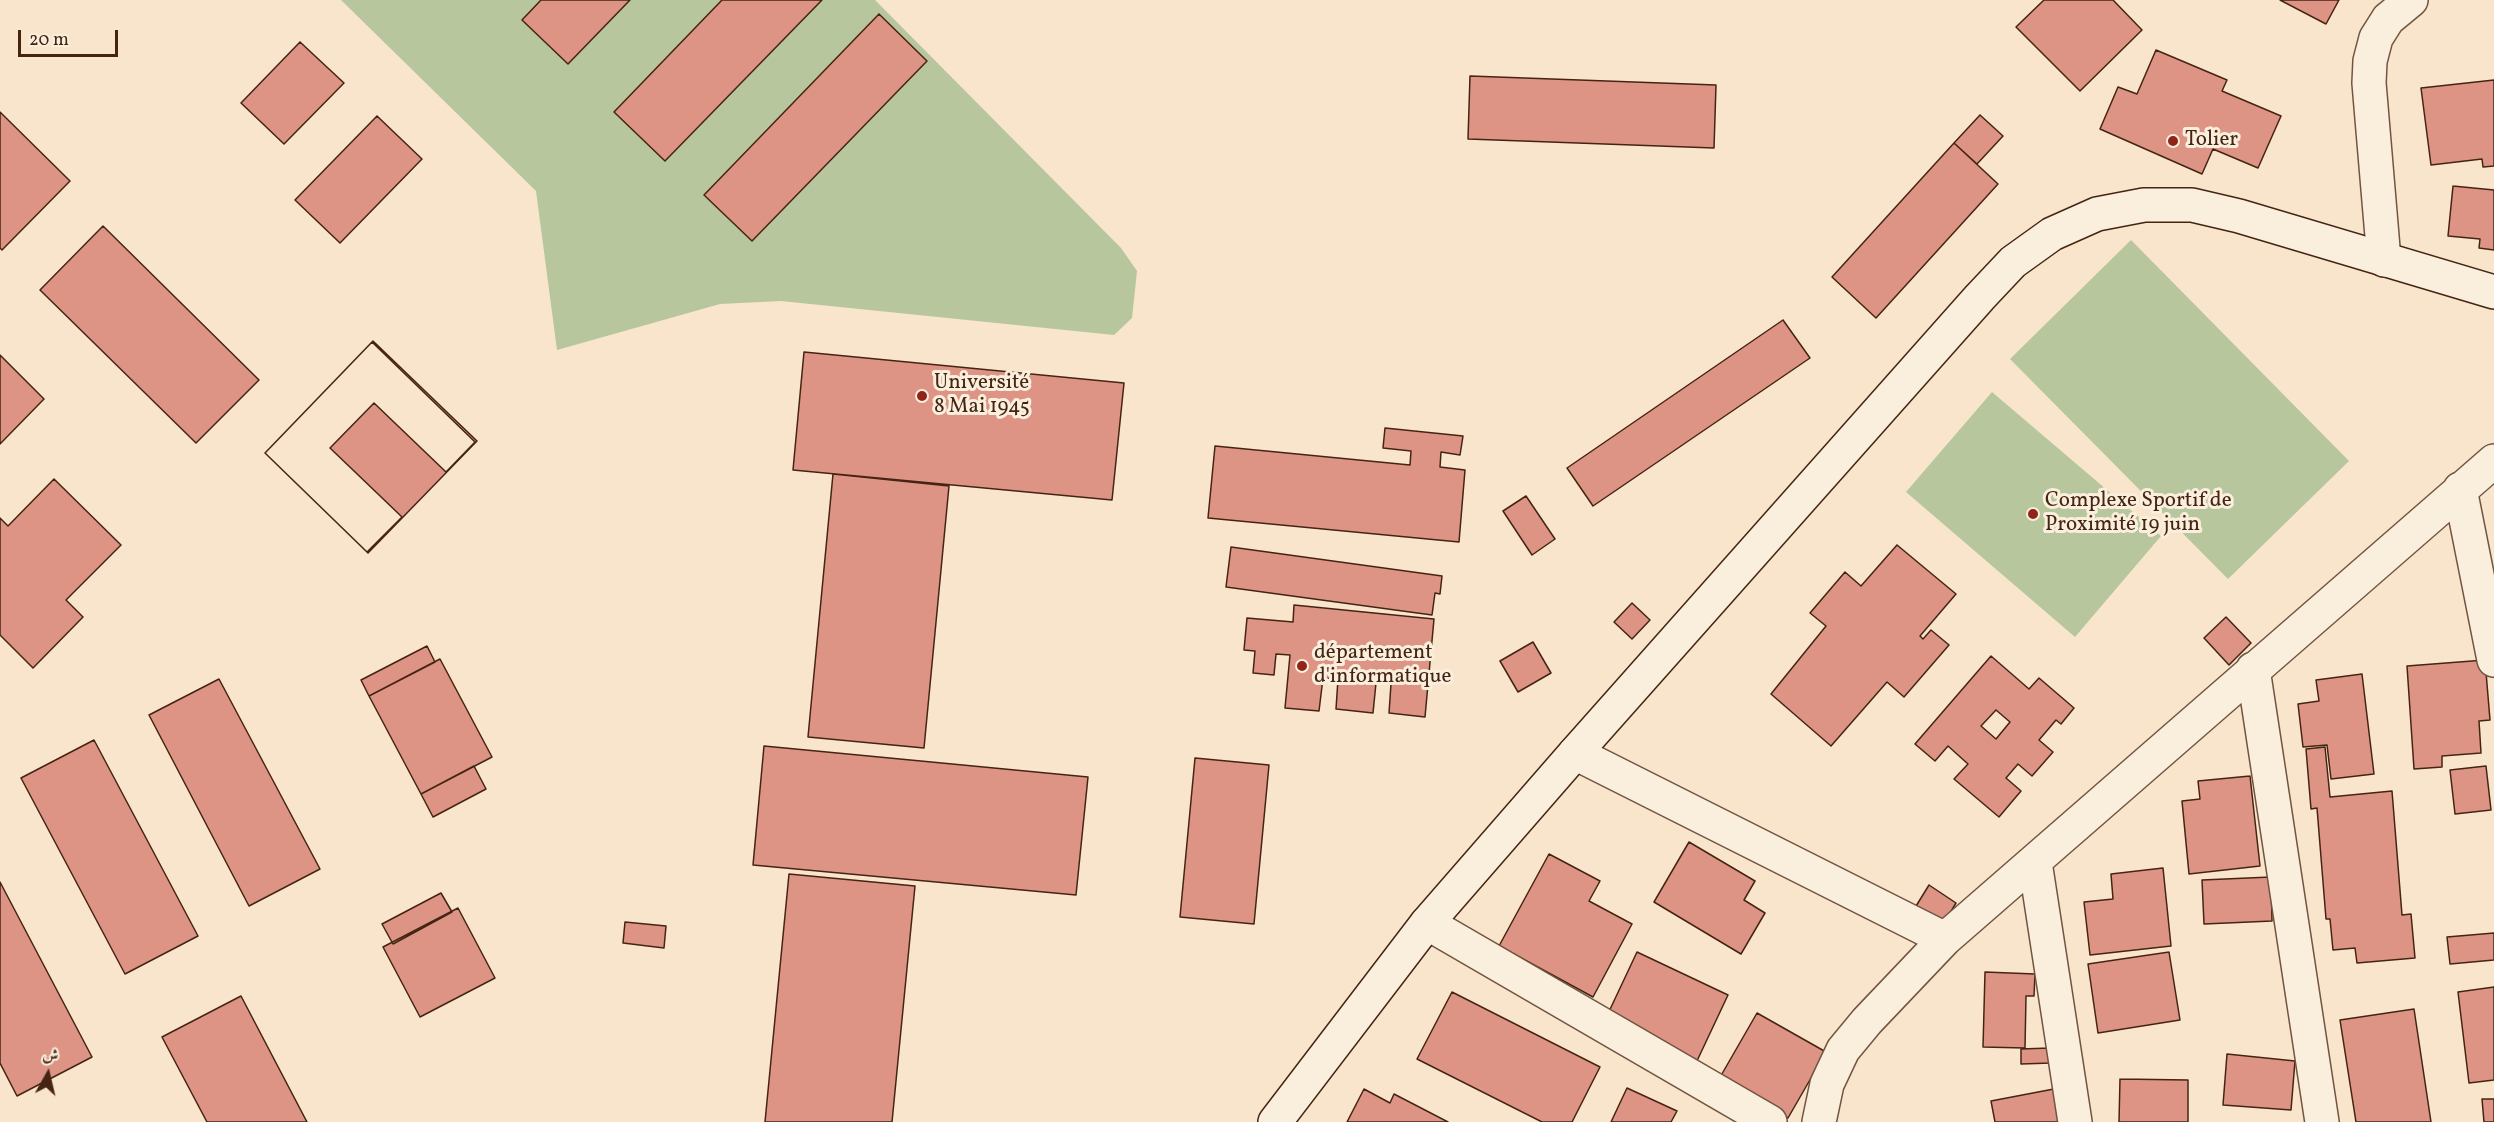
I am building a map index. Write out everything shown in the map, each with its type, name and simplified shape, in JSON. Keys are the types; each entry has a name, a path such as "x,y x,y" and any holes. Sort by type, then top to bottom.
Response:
{"street":[{"path":"2384,260 2370,61 2376,39 2388,20 2411,0"},
{"path":"1278,1121 1427,923 1575,753 1980,297 2013,262 2052,234 2106,212 2144,205 2192,205 2239,216 2494,292"},
{"path":"1820,1122 1827,1084 1843,1050 1867,1021 1945,939 2494,461"},
{"path":"2460,489 2494,660"},
{"path":"2253,669 2322,1122"},
{"path":"1575,753 1945,939"},
{"path":"2036,862 2075,1122"},
{"path":"1427,923 1770,1122"}],"green space":[{"path":"341,0 875,0 1121,248 1137,271 1132,318 1114,335 781,301 720,304 557,350 536,191"},
{"path":"2131,240 2349,461 2228,579 2010,359"},
{"name":"Complexe Sportif de Proximité 19 juin","path":"1992,392 2161,536 2075,637 1906,492"}],"building":[{"path":"541,0 630,0 568,64 522,20"},
{"path":"722,0 822,0 665,161 614,112"},
{"path":"2044,0 2113,0 2142,30 2080,91 2016,27"},
{"path":"2280,0 2339,0 2326,24"},
{"path":"879,14 927,61 752,241 704,195"},
{"path":"300,42 344,83 284,144 241,103"},
{"path":"2156,50 2227,80 2222,91 2281,116 2258,168 2213,149 2202,174 2100,129 2118,87 2137,94"},
{"path":"1470,76 1716,85 1714,148 1468,139"},
{"path":"2494,80 2494,166 2483,167 2482,159 2431,165 2421,88"},
{"path":"0,112 70,181 2,250 0,248"},
{"path":"1980,115 2003,136 1977,164 1954,143"},
{"path":"377,116 422,159 340,243 295,200"},
{"path":"1954,143 1998,184 1876,318 1832,277"},
{"path":"2453,186 2494,190 2494,250 2479,248 2480,239 2448,236"},
{"path":"103,226 259,380 196,443 40,290"},
{"path":"1783,320 1810,358 1593,506 1567,468"},
{"path":"373,341 477,441 368,553 265,453"},
{"path":"372,342 475,442 446,472 374,403 330,448 402,517 367,552 265,453"},
{"path":"804,352 1124,383 1112,500 793,470"},
{"path":"0,355 44,399 0,444"},
{"path":"1385,428 1463,436 1460,455 1441,452 1440,467 1465,470 1459,542 1208,518 1215,446 1410,465 1411,451 1383,448"},
{"path":"833,474 949,486 924,748 808,737"},
{"path":"54,479 121,545 66,600 83,617 33,668 0,635 0,518 8,526"},
{"path":"1526,496 1555,539 1532,555 1503,511"},
{"path":"1897,545 1956,594 1920,636 1923,639 1931,630 1949,645 1904,697 1887,682 1831,746 1771,694 1826,626 1810,613 1845,572 1861,586"},
{"path":"1231,547 1442,576 1440,594 1435,593 1432,615 1226,587"},
{"path":"1632,603 1650,620 1632,639 1614,622"},
{"path":"1294,605 1434,619 1425,717 1389,713 1391,684 1376,683 1373,713 1336,709 1338,679 1323,678 1319,711 1285,708 1290,655 1276,654 1274,675 1253,673 1255,651 1244,650 1247,618 1293,622"},
{"path":"2226,617 2251,643 2229,665 2204,638"},
{"path":"1533,642 1551,673 1518,692 1500,661"},
{"path":"427,646 435,662 369,696 361,680"},
{"path":"1991,656 2029,689 2039,678 2074,708 2061,724 2056,720 2039,740 2053,752 2032,776 2018,764 2006,778 2021,791 1999,817 1954,779 1968,764 1948,746 1935,761 1915,744","holes":["1996,710 2010,722 1996,739 1981,726"]},
{"path":"440,659 492,757 421,794 369,696"},
{"path":"2485,660 2490,720 2479,721 2481,753 2442,756 2442,767 2414,769 2407,666"},
{"path":"2362,674 2374,774 2331,779 2327,745 2303,747 2298,704 2319,701 2316,680"},
{"path":"219,679 320,869 249,906 149,715"},
{"path":"94,740 198,936 125,974 21,778"},
{"path":"764,746 1088,777 1076,895 753,865"},
{"path":"2325,747 2330,797 2392,791 2402,915 2411,914 2415,958 2357,963 2355,948 2333,950 2330,919 2326,919 2317,808 2311,809 2306,749"},
{"path":"1195,758 1269,765 1254,924 1180,917"},
{"path":"474,766 486,789 433,817 421,794"},
{"path":"2486,766 2491,810 2455,814 2450,770"},
{"path":"2250,776 2260,866 2189,874 2182,801 2200,799 2198,781"},
{"path":"1689,842 1755,881 1744,900 1765,913 1741,954 1654,902"},
{"path":"1549,854 1600,881 1589,901 1632,924 1593,997 1499,946"},
{"path":"2163,868 2171,946 2090,955 2084,902 2113,899 2111,874"},
{"path":"789,874 915,886 892,1122 765,1122"},
{"path":"2271,877 2272,921 2204,924 2202,880"},
{"path":"0,882 92,1057 17,1096 0,1063"},
{"path":"1929,885 1956,903 1941,928 1913,911"},
{"path":"441,893 452,912 393,944 382,924"},
{"path":"458,908 495,978 420,1017 383,947"},
{"path":"625,922 666,926 664,948 623,943"},
{"path":"2494,933 2494,960 2450,964 2447,937"},
{"path":"1637,952 1728,995 1696,1063 1605,1020"},
{"path":"2169,952 2180,1020 2098,1033 2088,964"},
{"path":"1985,972 2035,974 2034,996 2026,996 2025,1048 1983,1047"},
{"path":"2494,987 2494,1080 2469,1083 2458,992"},
{"path":"1452,992 1600,1067 1572,1122 1542,1122 1417,1059"},
{"path":"241,996 307,1122 207,1122 162,1037"},
{"path":"2414,1009 2431,1122 2356,1122 2340,1020"},
{"path":"1757,1013 1826,1052 1788,1118 1719,1079"},
{"path":"2050,1048 2051,1063 2021,1064 2021,1049"},
{"path":"2227,1054 2295,1061 2291,1110 2223,1105"},
{"path":"2120,1079 2188,1080 2188,1122 2119,1122"},
{"path":"1627,1088 1677,1111 1671,1122 1611,1122"},
{"path":"2059,1088 2065,1122 1995,1122 1991,1101"},
{"path":"1364,1089 1390,1103 1394,1094 1448,1122 1347,1122"},
{"path":"2482,1099 2494,1099 2494,1122 2484,1122"}],"place":[{"name":"Tolier","path":"2173,141"},
{"name":"Université 8 Mai 1945","path":"922,396"},
{"name":"Complexe Sportif de Proximité 19 juin","path":"2033,514"},
{"name":"département d'informatique","path":"1302,666"}]}
